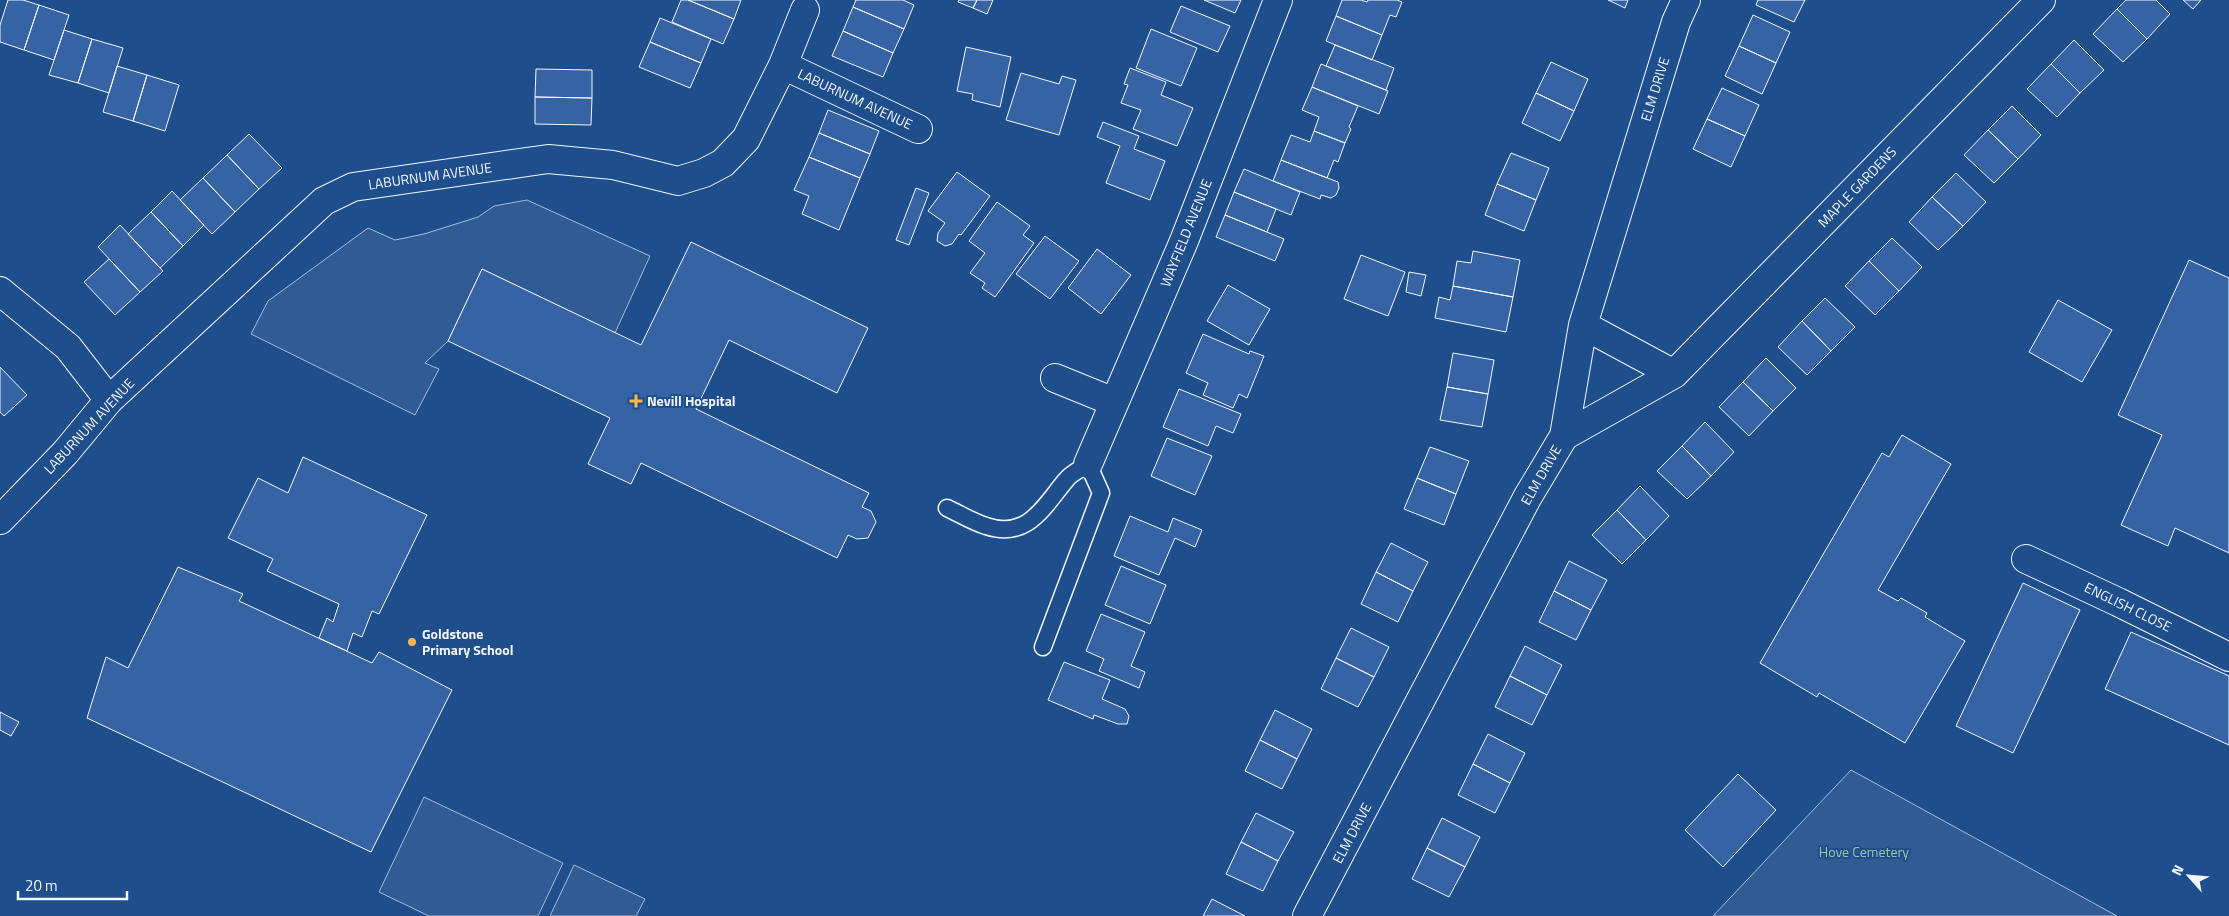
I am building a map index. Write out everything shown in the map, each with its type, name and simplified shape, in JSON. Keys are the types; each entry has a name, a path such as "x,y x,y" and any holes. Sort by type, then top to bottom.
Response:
{"street":[{"name":"WAYFIELD AVENUE","path":"1088,464 1184,242 1278,0"},
{"name":"ELM DRIVE","path":"1308,916 1527,498 1564,436 1583,325 1676,22 1686,0"},
{"name":"MAPLE GARDENS","path":"1564,436 1674,374 2041,0"},
{"path":"783,66 805,10"},
{"name":"LABURNUM AVENUE","path":"0,520 65,452 109,400 324,201 353,188 548,159 613,165 678,181 704,173 723,163 746,139 783,66 918,129"},
{"path":"0,291 68,347 109,400"},
{"path":"1583,325 1674,374"},
{"path":"1055,378 1114,402"},
{"name":"ENGLISH CLOSE","path":"2026,559 2229,657"}],"lane":[{"path":"947,508 987,526 1009,530 1032,520 1052,500 1067,478 1088,464 1101,493 1043,647"}],"shaded area":[{"path":"527,200 650,256 615,333 482,269 448,341 425,363 439,369 415,415 251,334 268,301 368,228 395,240 424,234 478,217 494,206"},
{"name":"Hove Cemetery","path":"1851,770 2117,916 1713,916"},
{"path":"424,797 563,863 538,916 429,916 379,892"},
{"path":"574,865 645,899 636,916 550,916"}],"building":[{"path":"8,0 23,0 39,5 24,50 0,42 0,25"},
{"path":"681,0 688,0 734,19 723,44 672,22"},
{"path":"688,0 741,0 734,19"},
{"path":"856,0 903,0 914,5 904,29 853,7"},
{"path":"959,0 977,0 973,8 958,2"},
{"path":"977,0 993,0 987,14 973,8"},
{"path":"1204,0 1241,0 1235,13"},
{"path":"1342,0 1361,0 1367,2 1368,0 1397,0 1402,2 1396,17 1390,15 1382,35 1336,16"},
{"path":"1608,0 1628,0 1625,8"},
{"path":"1758,0 1805,0 1794,22 1756,5"},
{"path":"2126,0 2156,0 2170,14 2147,39 2117,9"},
{"path":"2183,0 2201,0 2193,9"},
{"path":"39,5 69,15 54,60 24,50"},
{"path":"1181,6 1230,26 1218,52 1170,32"},
{"path":"853,7 904,29 893,53 843,31"},
{"path":"2117,9 2147,39 2123,62 2093,34"},
{"path":"1753,15 1790,32 1776,63 1739,46"},
{"path":"1336,16 1382,35 1372,60 1326,41"},
{"path":"660,18 711,39 701,63 650,42"},
{"path":"1151,29 1197,48 1181,86 1136,68"},
{"path":"64,30 92,39 78,83 49,75"},
{"path":"843,31 893,53 883,77 832,56"},
{"path":"92,39 123,48 109,93 78,83"},
{"path":"2074,40 2104,70 2080,93 2051,64"},
{"path":"650,42 701,63 690,88 639,67"},
{"path":"1335,45 1394,68 1386,90 1326,66"},
{"path":"1739,46 1776,63 1762,94 1725,76"},
{"path":"966,47 1011,57 1000,107 972,100 973,94 957,91"},
{"path":"1551,62 1588,79 1574,111 1536,93"},
{"path":"1321,64 1388,91 1379,114 1312,87"},
{"path":"2051,64 2080,93 2057,117 2027,89"},
{"path":"117,66 147,75 133,121 103,112"},
{"path":"1130,68 1166,82 1161,95 1193,108 1177,146 1133,129 1141,110 1121,103 1128,85 1124,84"},
{"path":"536,69 592,70 592,98 535,97"},
{"path":"1021,73 1059,84 1062,76 1076,80 1059,135 1006,120"},
{"path":"147,75 179,85 165,131 133,121"},
{"path":"1312,87 1358,106 1349,127 1351,129 1345,143 1314,131 1319,117 1302,110"},
{"path":"1722,88 1759,105 1745,136 1707,119"},
{"path":"1536,93 1574,111 1560,141 1522,123"},
{"path":"535,97 592,98 591,125 535,124"},
{"path":"2012,106 2041,135 2018,159 1988,130"},
{"path":"828,110 879,131 870,154 819,133"},
{"path":"1707,119 1745,136 1731,167 1693,149"},
{"path":"1103,122 1139,136 1134,149 1165,161 1150,200 1106,183 1120,146 1097,137"},
{"path":"1988,130 2018,159 1994,183 1964,155"},
{"path":"1314,131 1345,143 1338,162 1334,160 1327,178 1281,160 1291,135 1310,142"},
{"path":"819,133 870,154 860,178 809,157"},
{"path":"249,134 282,168 259,189 227,155"},
{"path":"1511,153 1549,168 1536,200 1497,184"},
{"path":"227,155 259,189 235,212 203,178"},
{"path":"809,157 860,178 839,230 802,214 809,196 794,190"},
{"path":"1281,160 1338,182 1339,188 1336,195 1331,198 1321,195 1320,199 1273,181"},
{"path":"1244,169 1300,192 1291,215 1234,192"},
{"path":"957,172 990,196 961,235 959,234 952,244 945,246 937,241 938,233 945,223 928,211"},
{"path":"1956,173 1986,202 1963,226 1932,197"},
{"path":"203,178 235,212 212,234 180,200"},
{"path":"1497,184 1536,200 1524,231 1485,215"},
{"path":"916,188 929,193 909,245 896,240"},
{"path":"172,191 204,225 183,246 151,212"},
{"path":"1234,192 1276,209 1267,232 1225,215"},
{"path":"1932,197 1963,226 1938,250 1909,222"},
{"path":"997,202 1030,226 1023,235 1034,243 995,297 982,288 985,283 970,273 985,253 969,241"},
{"path":"151,212 183,246 160,268 128,234"},
{"path":"1225,215 1284,239 1275,261 1216,237"},
{"path":"120,225 163,271 140,292 98,247"},
{"path":"1045,236 1079,261 1050,299 1016,274"},
{"path":"1892,238 1922,267 1899,291 1869,261"},
{"name":"Nevill Hospital","path":"691,242 868,328 837,393 729,340 696,409 869,493 862,507 871,511 876,522 868,538 857,539 848,535 837,558 641,463 631,484 588,464 610,418 448,341 482,269 641,345"},
{"path":"1097,249 1131,275 1101,314 1068,288"},
{"path":"1473,251 1520,260 1513,297 1453,286 1457,261 1471,263"},
{"path":"1361,255 1405,272 1388,316 1344,299"},
{"path":"109,259 140,292 115,315 84,282"},
{"path":"2189,260 2229,278 2229,553 2175,528 2168,546 2121,525 2162,435 2118,415"},
{"path":"1869,261 1899,291 1875,315 1845,286"},
{"path":"1409,272 1426,275 1421,296 1406,292"},
{"path":"1228,285 1270,309 1249,345 1207,321"},
{"path":"1453,286 1513,297 1506,332 1435,318 1439,297 1450,300"},
{"path":"1825,298 1855,327 1831,351 1802,321"},
{"path":"2058,300 2112,330 2082,382 2029,352"},
{"path":"1802,321 1831,351 1807,375 1778,347"},
{"path":"1203,334 1249,354 1250,351 1264,356 1247,398 1239,394 1233,408 1203,395 1208,383 1186,373"},
{"path":"1453,353 1494,360 1488,394 1447,387"},
{"path":"1766,358 1796,388 1773,411 1743,382"},
{"path":"0,367 27,395 4,416 0,412"},
{"path":"1743,382 1773,411 1749,436 1719,407"},
{"path":"1447,387 1488,394 1482,427 1440,420"},
{"path":"1179,389 1241,414 1233,433 1216,426 1208,446 1163,427"},
{"path":"1705,422 1734,452 1711,476 1682,446"},
{"path":"1902,435 1951,464 1878,590 1898,601 1901,598 1927,613 1925,617 1965,641 1905,743 1819,693 1817,697 1760,663 1882,453 1889,457"},
{"path":"1167,438 1212,456 1195,495 1151,476"},
{"path":"1682,446 1711,476 1687,499 1657,471"},
{"path":"1430,447 1469,461 1456,494 1417,478"},
{"path":"303,457 427,515 379,614 372,611 362,637 353,633 347,651 319,638 327,618 333,622 339,604 267,571 273,559 228,538 258,478 288,493"},
{"path":"1417,478 1456,494 1444,525 1404,509"},
{"path":"1640,486 1669,516 1646,540 1617,510"},
{"path":"1617,510 1646,540 1622,564 1592,535"},
{"path":"1130,516 1168,532 1173,518 1202,530 1195,547 1175,538 1159,575 1114,556"},
{"path":"1391,543 1428,562 1413,591 1376,572"},
{"path":"1569,561 1607,580 1591,610 1554,591"},
{"path":"1121,566 1166,585 1150,624 1105,605"},
{"path":"178,567 243,594 239,601 372,663 379,652 452,690 371,852 87,718 106,657 128,668"},
{"path":"1376,572 1413,591 1398,622 1361,604"},
{"path":"2023,583 2080,610 2013,753 1956,726"},
{"path":"1554,591 1591,610 1576,640 1539,622"},
{"path":"1101,614 1145,632 1131,666 1145,672 1139,688 1099,671 1104,659 1086,651"},
{"path":"1351,628 1389,647 1374,677 1336,658"},
{"path":"2131,632 2229,676 2229,745 2105,689"},
{"path":"1525,646 1562,665 1547,695 1510,676"},
{"path":"1336,658 1374,677 1358,707 1321,689"},
{"path":"1064,662 1110,680 1102,699 1125,709 1129,716 1127,724 1118,724 1094,715 1093,719 1048,700"},
{"path":"1510,676 1547,695 1532,725 1495,707"},
{"path":"1275,710 1312,729 1297,759 1260,740"},
{"path":"0,712 19,722 11,736 0,730"},
{"path":"1488,734 1525,753 1510,783 1473,764"},
{"path":"1260,740 1297,759 1282,789 1245,771"},
{"path":"1473,764 1510,783 1495,813 1458,795"},
{"path":"1738,774 1776,810 1723,867 1685,830"},
{"path":"1256,813 1294,832 1278,861 1241,842"},
{"path":"1442,818 1480,837 1465,867 1427,848"},
{"path":"1241,842 1278,861 1263,891 1226,874"},
{"path":"1427,848 1465,867 1449,897 1412,879"},
{"path":"1212,899 1245,916 1203,916"}],"place":[{"name":"Nevill Hospital","path":"636,401"},
{"name":"Goldstone Primary School","path":"412,642"}]}
